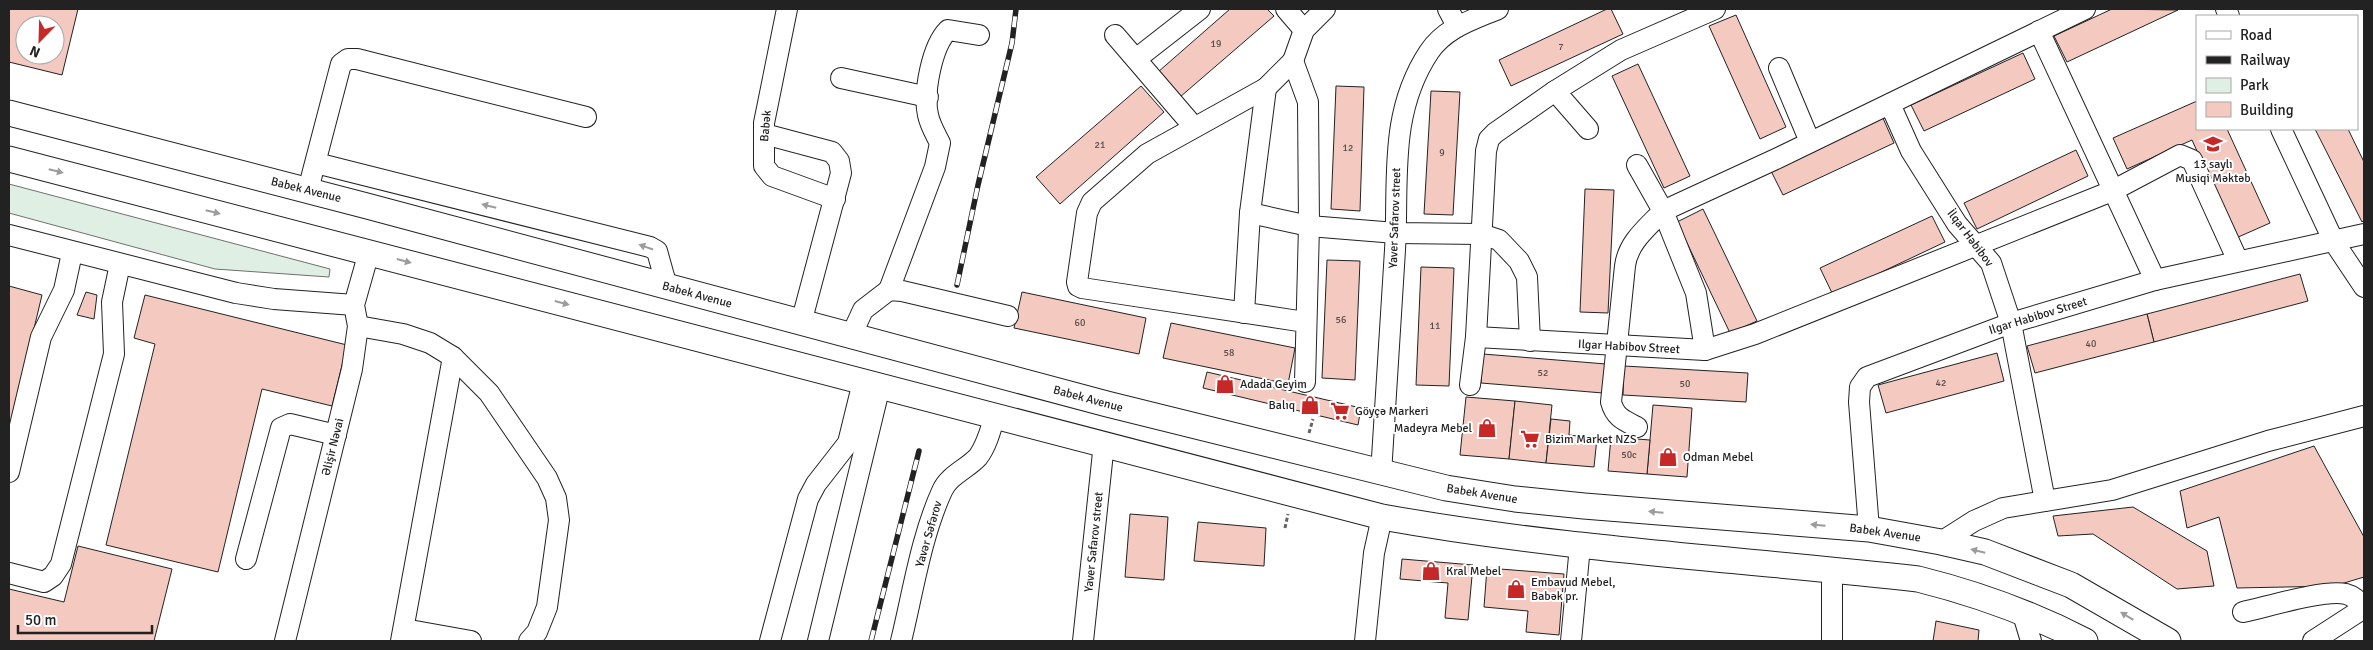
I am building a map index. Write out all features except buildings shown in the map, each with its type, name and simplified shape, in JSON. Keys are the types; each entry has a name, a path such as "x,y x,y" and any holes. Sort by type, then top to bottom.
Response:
{"main road":[{"name":"Babek Avenue","path":"9,113 308,190 801,323 1381,473 1446,488 1514,499 1869,529 1985,552 2053,578 2106,604 2168,641"},
{"path":"9,159 1382,516 1499,536 1580,546 1918,579 1973,593 2022,611 2085,641"}],"street":[{"name":"Babək","path":"786,9 764,123 764,166 772,176 835,199"},
{"path":"1136,59 1200,9"},
{"path":"1286,9 1304,30"},
{"path":"1305,322 1078,286 1077,282 1087,213 1092,202 1147,154 1266,88 1293,61 1304,30 1325,9"},
{"path":"1448,9 1457,26"},
{"name":"Yaver Safarov street","path":"1381,473 1396,234 1397,144 1404,104 1415,76 1429,51 1442,36 1457,26 1498,9"},
{"path":"1470,385 1476,337 1486,151 1489,139 1555,91 1621,50 1715,9"},
{"path":"1637,427 1620,419 1614,412 1611,402 1626,254 1663,211 2085,9"},
{"path":"851,336 863,310 889,290 935,167 940,143 932,128 927,112 928,78 940,38 948,30 979,35"},
{"path":"2040,31 2112,191 2156,280"},
{"path":"1115,34 1194,127"},
{"path":"308,190 341,64 348,59 357,59 586,117"},
{"path":"1293,61 1308,102 1305,382"},
{"path":"1779,68 1810,142"},
{"path":"841,78 928,97"},
{"path":"1244,313 1250,213 1266,88"},
{"path":"1555,91 1588,129"},
{"name":"İlqar Həbibov","path":"1890,104 1911,151 1957,224 1991,263 2011,323 2045,501"},
{"path":"2281,130 2334,242 2364,287"},
{"path":"764,134 832,152 839,161 841,173 835,199 801,323"},
{"name":"Ilgar Habibov Street","path":"1476,337 1705,350 1755,334 2112,191 2180,155 2192,160 2238,260"},
{"path":"316,163 650,247 657,251 667,287"},
{"path":"1637,165 1663,211 1696,293 1705,350"},
{"path":"1250,213 1308,226 1396,234 1481,234 1499,240 1519,261 1528,277 1530,341"},
{"name":"Ilgar Habibov Street","path":"1869,529 1859,402 1860,387 1867,377 1883,369 2011,323 2156,280 2238,260 2334,242 2364,234"},
{"path":"9,235 72,253 236,293 274,299 354,305"},
{"name":"Əlişir Nəvai","path":"285,641 352,369 358,326 354,305 369,252"},
{"path":"9,472 41,337 64,290 72,253"},
{"path":"9,573 44,582 53,576 61,564 114,354 112,302 120,264"},
{"path":"889,290 902,291 1008,316"},
{"path":"358,326 403,334 430,343 453,357 489,393 520,436 556,498 559,520 547,607 537,632 529,641"},
{"path":"453,357 403,635 471,641"},
{"path":"770,641 808,499 816,484 848,444 871,384"},
{"path":"818,641 871,384"},
{"name":"Yavər Səfərov","path":"901,641 932,518 943,488 955,474 977,458 985,445 995,415"},
{"path":"1941,542 1974,521 2002,508 2112,490 2268,441 2364,416"},
{"path":"246,559 281,428 290,424 336,435"},
{"name":"Yaver Safarov street","path":"1083,641 1104,443"},
{"path":"1365,641 1374,553 1382,516"},
{"path":"1571,641 1580,546"},
{"path":"1832,570 1832,641"},
{"path":"2243,612 2322,595 2344,594 2354,597 2364,608 2313,641"},
{"path":"2022,611 2031,641"}],"green space":[{"path":"9,184 330,269 329,277 215,269 9,213"}],"railway":[{"path":"957,285 978,185 1012,43 1016,9"},
{"path":"871,641 919,451"}],"place":[{"name":"13 saylı Musiqi Məktəb","path":"2213,144"},
{"name":"Adada Geyim","path":"1225,384"},
{"name":"Balıq","path":"1310,405"},
{"name":"Göyçə Markeri","path":"1340,411"},
{"name":"Madeyra Mebel","path":"1487,428"},
{"name":"Bizim Market NZS","path":"1530,439"},
{"name":"Odman Mebel","path":"1668,457"},
{"name":"Kral Mebel","path":"1431,571"},
{"name":"Embavud Mebel, Babək pr.","path":"1516,589"}]}
